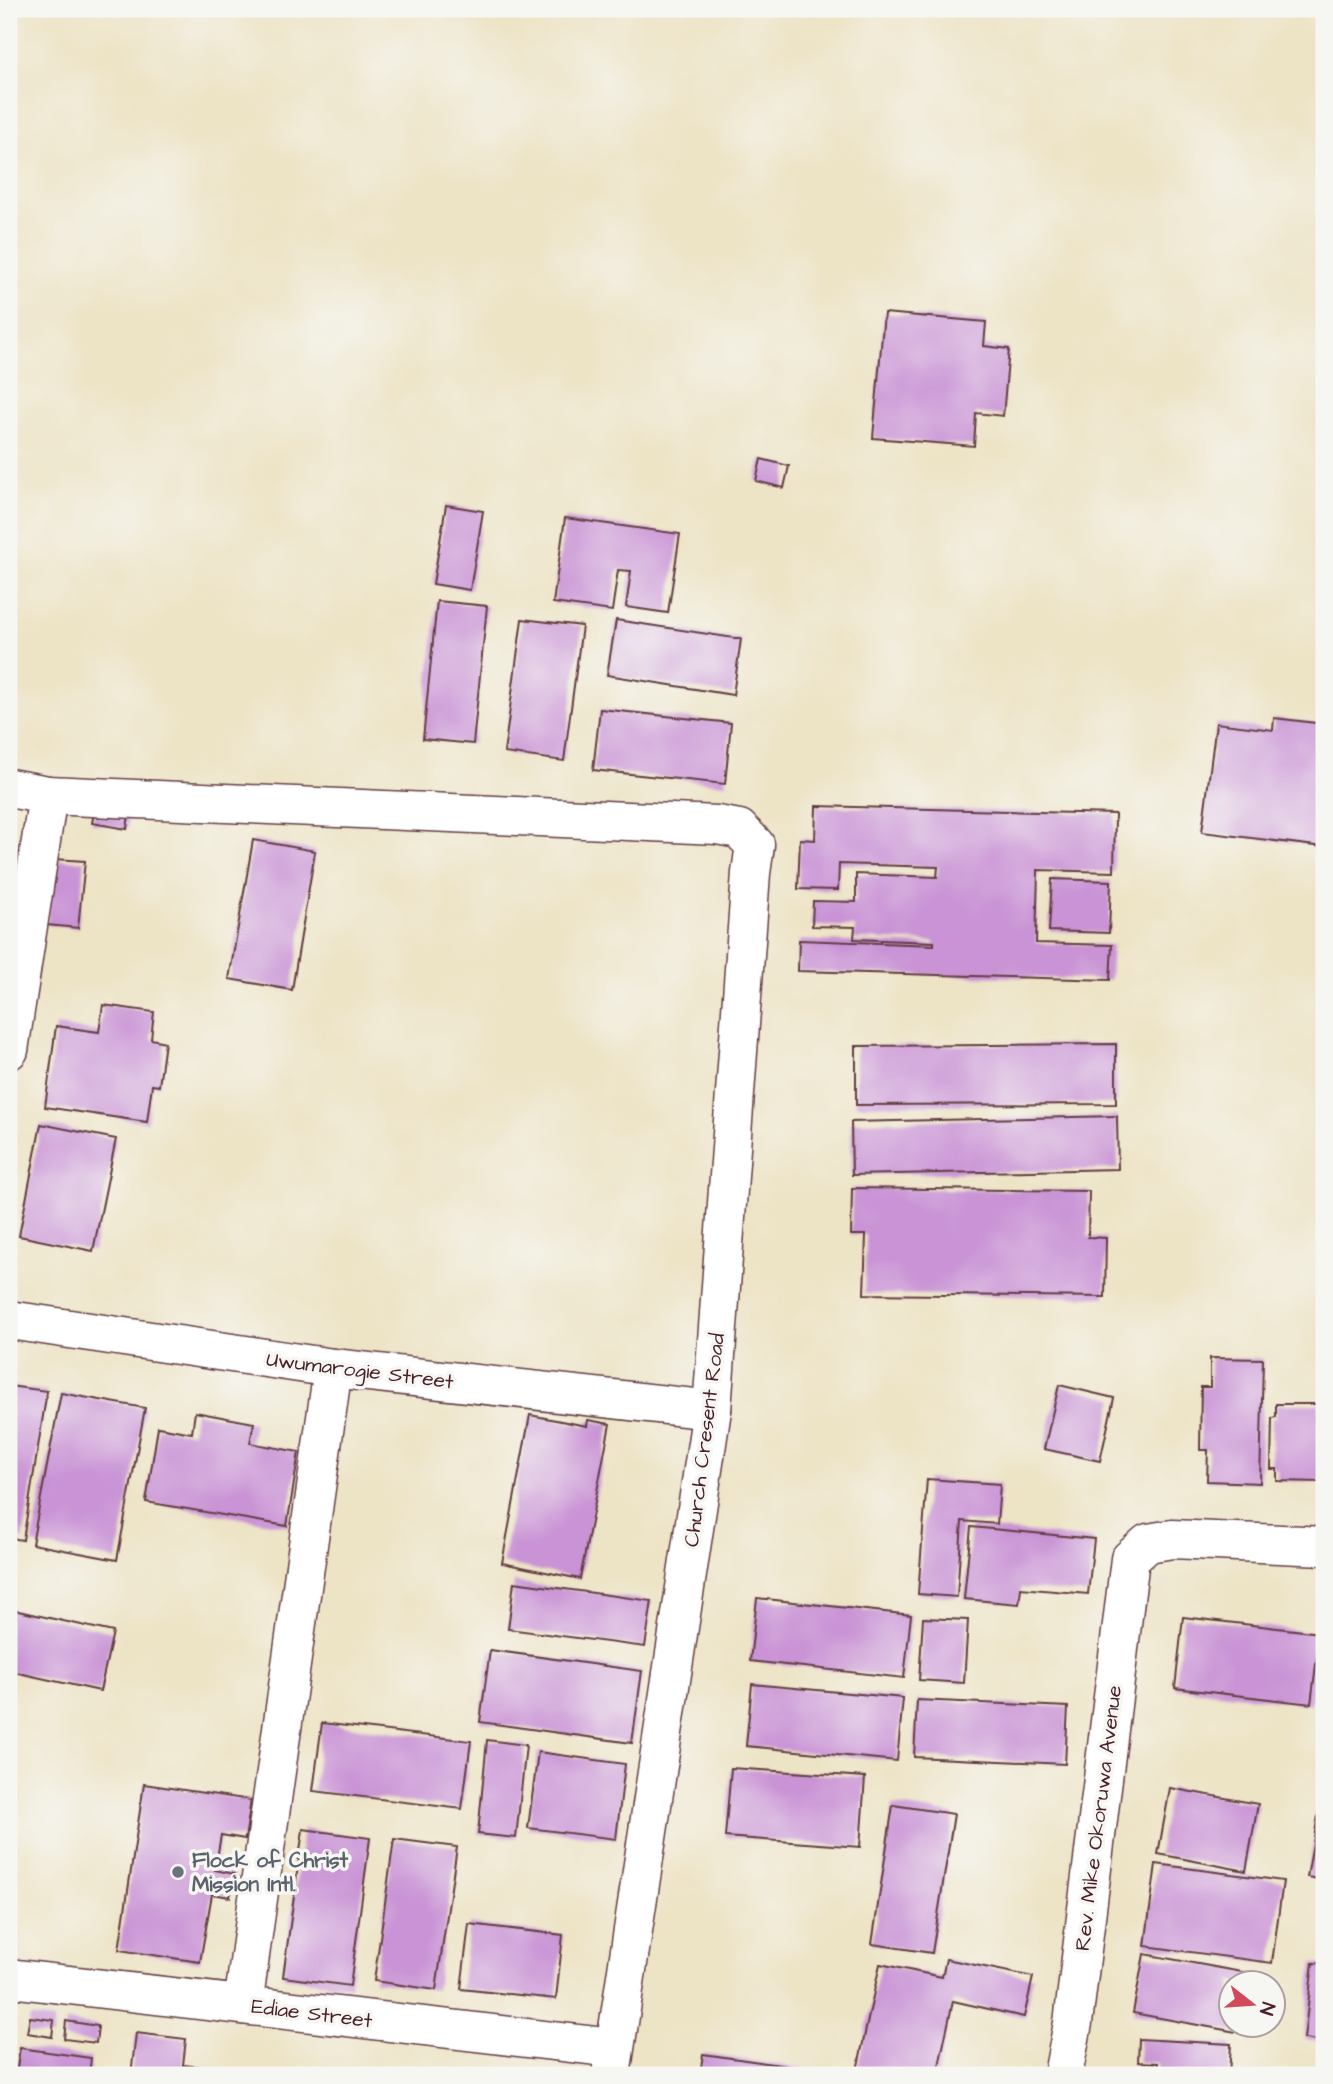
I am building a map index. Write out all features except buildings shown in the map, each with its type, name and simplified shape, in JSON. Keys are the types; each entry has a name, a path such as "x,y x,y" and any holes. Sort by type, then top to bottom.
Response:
{"street":[{"path":"9,788 48,795 9,1050"},
{"name":"Church Cresent Road","path":"48,795 717,825 739,830 755,845 712,1410 613,2062"},
{"name":"Uwumarogie Street","path":"9,1320 333,1368 712,1410"},
{"path":"243,2005 333,1368"},
{"name":"Rev. Mike Okoruwa Avenue","path":"1063,2075 1073,2023 1130,1559 1148,1543 1172,1539 1324,1546"},
{"name":"Ediae Street","path":"9,1978 243,2005 613,2062"}],"place":[{"name":"Flock of Christ Mission Intl.","path":"178,1872"}]}
